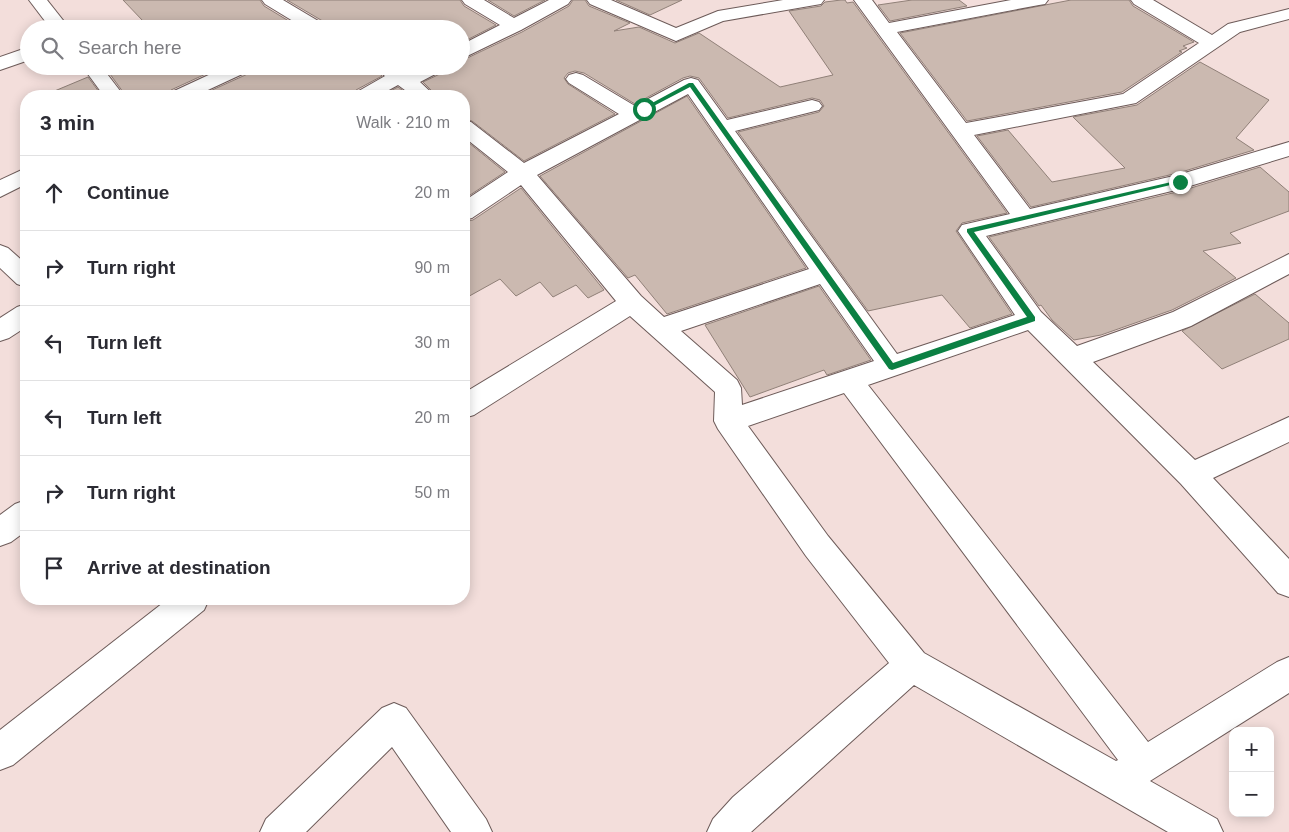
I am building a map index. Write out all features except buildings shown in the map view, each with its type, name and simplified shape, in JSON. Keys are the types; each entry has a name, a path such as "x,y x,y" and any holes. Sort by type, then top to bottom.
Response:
{"street":[{"path":"38,0 54,20"},
{"path":"471,0 515,26"},
{"path":"470,48 562,0"},
{"path":"607,2 676,35 718,16 815,0"},
{"path":"863,0 1025,218"},
{"path":"885,29 1039,0"},
{"path":"1140,0 1212,43"},
{"path":"274,1 305,20"},
{"path":"960,132 1129,100 1234,28 1289,14"},
{"path":"0,64 20,56"},
{"path":"98,75 109,90"},
{"path":"192,90 224,75"},
{"path":"397,75 417,90"},
{"path":"378,90 413,75"},
{"path":"576,79 634,114"},
{"path":"470,208 523,174 691,84 892,367"},
{"path":"722,128 812,106"},
{"path":"470,132 523,174 632,303 728,388 728,421 817,546 912,665 1129,773 1204,832"},
{"path":"1289,149 1180,182 970,231 1032,319 1074,358 1191,475 1289,582"},
{"path":"0,189 20,178"},
{"path":"0,254 20,272"},
{"path":"1074,358 1182,319 1289,263"},
{"path":"660,328 825,273"},
{"path":"470,403 632,303"},
{"path":"0,331 20,318"},
{"path":"728,421 1032,319"},
{"path":"850,380 1129,773"},
{"path":"1191,475 1289,429"},
{"path":"0,752 185,605"},
{"path":"726,832 746,810 912,665"},
{"path":"1129,773 1289,674"},
{"path":"280,832 394,720 473,832"}],"route":[{"path":"644,109 691,84 892,367 1032,319 970,231 1180,182"}]}
